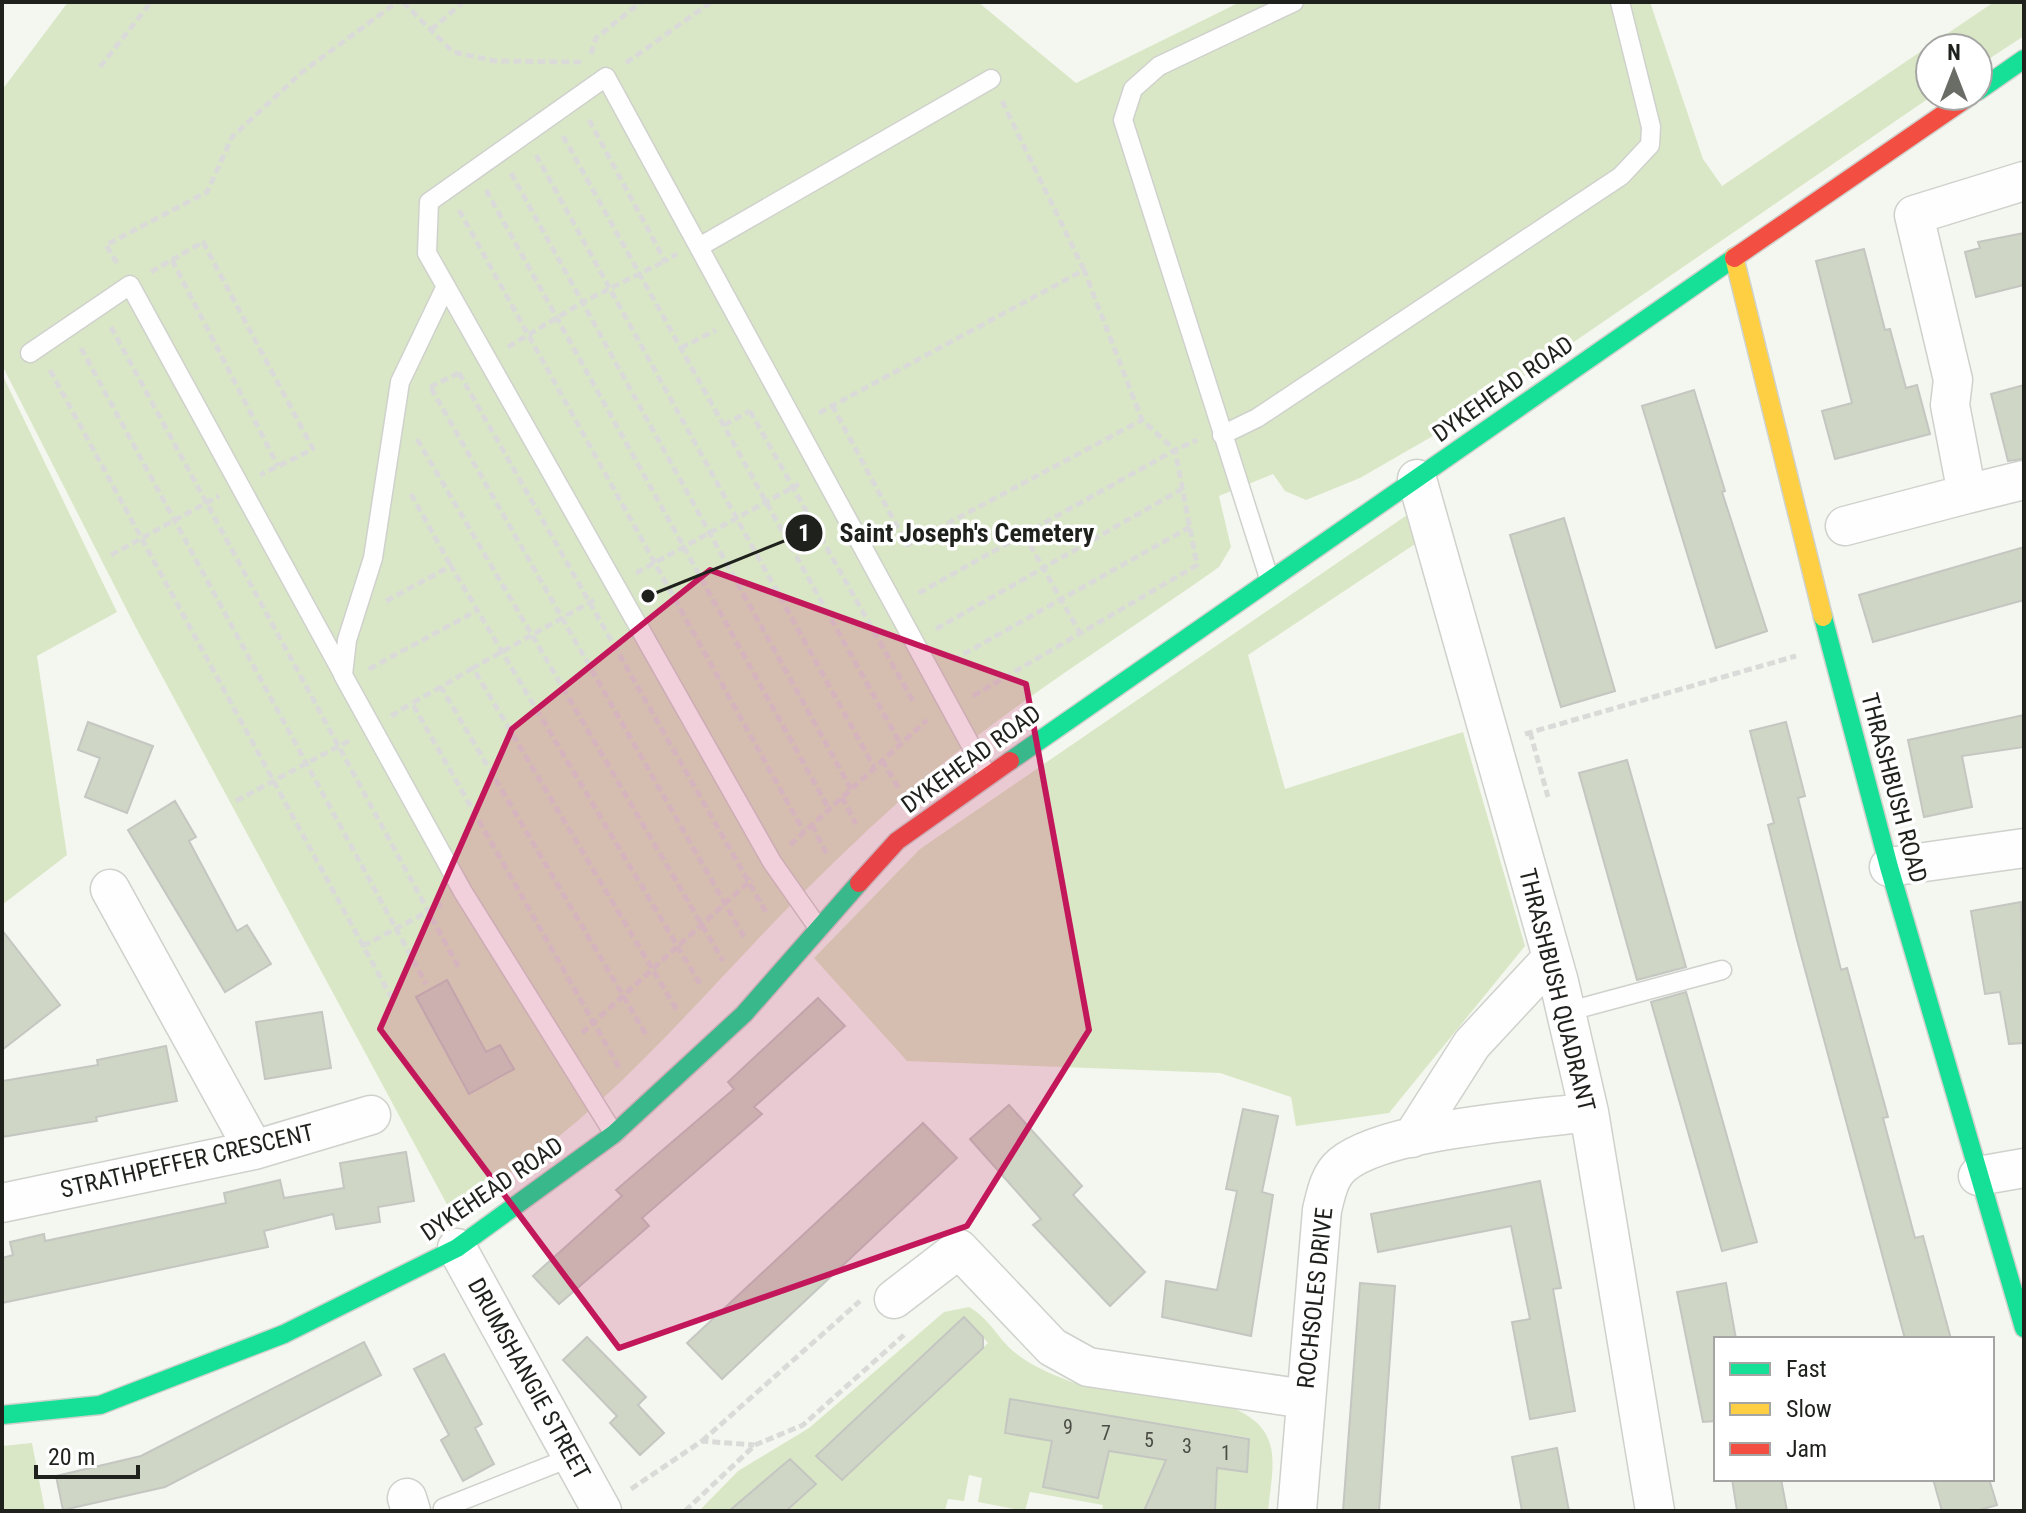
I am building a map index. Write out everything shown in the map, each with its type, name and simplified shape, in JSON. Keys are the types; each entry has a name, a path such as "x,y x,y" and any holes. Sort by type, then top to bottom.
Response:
{"street":[{"path":"1994,80 2024,59"},
{"name":"DYKEHEAD ROAD","path":"2,1415 100,1405 284,1334 457,1248 614,1134 744,1014 897,841 1269,578 1947,112"},
{"path":"1967,494 1950,405 1953,380 1914,215 2024,181"},
{"name":"THRASHBUSH ROAD","path":"1734,257 1775,432 1889,867 2024,1328"},
{"name":"THRASHBUSH QUADRANT","path":"1417,479 1566,1012 1589,1112 1655,1511"},
{"path":"1845,526 2024,480"},
{"path":"1889,867 2024,848"},
{"path":"110,889 254,1150"},
{"path":"1412,1138 1472,1044 1552,958"},
{"name":"ROCHSOLES DRIVE","path":"1297,1511 1322,1210 1328,1185 1342,1165 1412,1138 1589,1112"},
{"name":"STRATHPEFFER CRESCENT","path":"2,1203 254,1150 371,1115"},
{"path":"1978,1176 2024,1168"},
{"name":"DRUMSHANGIE STREET","path":"457,1248 602,1510"},
{"path":"894,1299 959,1249 1052,1347 1088,1367 1305,1399"}],"lane":[{"path":"1269,578 1123,120 1133,89 1159,66 1294,2"},
{"path":"1222,435 1257,418 1621,176 1650,145 1651,127 1620,2"},
{"path":"819,929 772,862 427,253 429,202 606,77 987,775"},
{"path":"698,244 991,79"},
{"path":"34,350 130,285 463,892 560,1052 614,1134"},
{"path":"345,678 353,619 373,558 400,382 446,286"},
{"path":"1566,1012 1722,970"},
{"path":"420,1506 572,1457"}],"path":[{"path":"100,67 151,2"},
{"path":"111,555 313,449 203,242 130,285 106,245 207,192 232,137 301,73 400,2 453,52 495,61 588,63 596,38 641,2"},
{"path":"431,30 463,2"},
{"path":"606,77 711,2"},
{"path":"560,1052 947,701 969,698 1197,565 1175,450 1142,420 1084,270 991,79"},
{"path":"577,98 665,261"},
{"path":"552,115 900,743"},
{"path":"524,133 874,767"},
{"path":"499,151 851,789"},
{"path":"474,168 829,809"},
{"path":"447,188 804,832"},
{"path":"431,388 529,336 583,302 698,244"},
{"path":"172,260 278,466"},
{"path":"796,425 1084,270"},
{"path":"99,305 337,747 431,911 459,968"},
{"path":"681,348 738,318"},
{"path":"70,326 303,762 426,984"},
{"path":"34,350 391,997"},
{"path":"411,358 744,937"},
{"path":"459,373 767,914"},
{"path":"724,425 779,395"},
{"path":"397,404 723,961"},
{"path":"832,405 907,545 1142,420"},
{"path":"750,411 925,722"},
{"path":"895,607 1175,450 1208,436 1222,435"},
{"path":"389,454 451,566 700,984"},
{"path":"620,1069 412,703 654,562 767,503 821,470"},
{"path":"914,641 1182,489"},
{"path":"931,672 1190,527"},
{"path":"1024,534 1080,633"},
{"path":"353,619 451,566"},
{"path":"345,678 478,610"},
{"path":"1493,744 1832,646"},
{"path":"473,668 678,1012"},
{"path":"441,687 648,1038"},
{"path":"236,801 271,779 372,727"},
{"path":"882,760 899,789"},
{"path":"842,797 856,824"},
{"path":"812,825 827,855"},
{"path":"363,946 463,892"},
{"path":"602,1510 702,1441 867,1295 894,1299 909,1330 803,1425 755,1445 685,1511"},
{"path":"702,1441 755,1445"}],"highlighted area":[{"path":"710,570 1026,684 1089,1030 967,1226 619,1348 380,1029 512,729"}],"green space":[{"path":"68,2 978,2 1076,83 1240,2 1650,2 1703,159 1722,186 1914,56 1914,108 1459,421 1360,478 1306,500 1285,491 1273,474 1219,496 1231,547 1219,567 1036,693 936,769 822,874 602,1099 504,1178 450,1210 135,626 2,365 2,90"},
{"path":"1994,2 2024,2 2024,36 1994,56 1994,32 1950,32"},
{"path":"2,374 117,612 37,656 67,855 2,905"},
{"path":"1407,515 1421,540 1248,655 1285,789 1463,732 1525,946 1389,1113 1296,1126 1291,1097 1220,1073 907,1061 814,958 920,849"},
{"path":"969,1307 982,1316 1007,1346 1020,1356 1042,1370 1074,1383 1233,1408 1249,1417 1261,1427 1272,1450 1268,1511 1102,1511 1103,1505 1030,1492 1025,1511 978,1502 982,1478 969,1475 964,1501 948,1499 945,1511 786,1511 815,1484 790,1459 732,1511 699,1511 738,1471 809,1428 944,1312","holes":["964,1317 988,1343 842,1479 816,1456","1010,1399 1249,1438 1247,1471 1006,1434"]},
{"path":"32,1443 45,1511 2,1511 2,1446"}],"building":[{"path":"2024,233 2024,285 1976,297 1965,252 1980,248 1978,242"},
{"path":"1864,249 1885,330 1890,329 1906,388 1917,385 1930,434 1835,459 1822,411 1852,403 1816,261"},
{"path":"2024,385 2024,459 2008,461 1991,394"},
{"path":"1694,390 1725,491 1722,492 1767,631 1716,648 1642,406"},
{"path":"1564,518 1615,691 1561,707 1510,535"},
{"path":"2024,547 2024,600 1873,642 1859,595"},
{"path":"2024,715 2024,747 1962,756 1972,807 1924,817 1908,740"},
{"path":"88,722 153,746 127,813 85,797 100,758 78,750"},
{"path":"1786,722 1805,796 1798,798 1841,970 1847,968 1888,1117 1883,1118 1915,1238 1923,1236 1950,1337 1904,1337 1797,940 1768,825 1774,823 1750,731"},
{"path":"1627,760 1686,967 1637,980 1579,773"},
{"path":"175,801 196,837 189,841 237,931 247,925 271,964 225,992 128,830"},
{"path":"2021,902 2024,1043 2009,1044 2000,992 1985,994 1971,911"},
{"path":"2,930 60,1005 2,1050"},
{"path":"447,980 486,1052 500,1045 514,1069 469,1094 416,997"},
{"path":"1686,992 1757,1242 1722,1251 1651,1002"},
{"path":"818,998 845,1026 754,1107 762,1114 642,1218 649,1226 559,1304 533,1276 622,1196 616,1190 734,1089 728,1082"},
{"path":"322,1012 331,1068 265,1079 256,1022"},
{"path":"166,1046 177,1101 96,1117 97,1121 2,1137 2,1081 98,1065 97,1060"},
{"path":"1009,1105 1082,1186 1073,1195 1145,1272 1110,1306 1033,1225 1041,1219 970,1139"},
{"path":"1243,1109 1278,1116 1262,1192 1273,1195 1251,1336 1162,1317 1166,1281 1217,1290 1237,1191 1226,1189"},
{"path":"923,1123 957,1158 722,1379 687,1343"},
{"path":"406,1152 414,1201 378,1207 380,1222 336,1229 333,1214 264,1231 268,1247 2,1303 2,1258 13,1255 10,1242 44,1234 45,1241 226,1203 224,1193 280,1180 284,1198 344,1188 340,1163"},
{"path":"1540,1181 1561,1288 1553,1289 1575,1411 1530,1419 1512,1322 1530,1319 1511,1226 1378,1252 1371,1214"},
{"path":"1360,1283 1395,1286 1379,1511 1343,1511"},
{"path":"1726,1283 1736,1337 1714,1337 1714,1421 1703,1422 1677,1292"},
{"path":"964,1317 983,1337 983,1348 842,1480 816,1456"},
{"path":"587,1337 646,1397 638,1405 664,1433 640,1455 610,1423 617,1416 563,1360"},
{"path":"364,1342 381,1375 165,1487 63,1510 56,1476 141,1456"},
{"path":"444,1354 482,1424 475,1428 494,1464 463,1481 441,1440 449,1435 414,1369"},
{"path":"1010,1399 1249,1439 1247,1472 1217,1468 1215,1511 1144,1511 1166,1460 1109,1451 1098,1498 1043,1487 1052,1441 1005,1433"},
{"path":"1557,1448 1569,1511 1522,1511 1512,1457"},
{"path":"790,1459 816,1484 786,1511 729,1511"},
{"path":"1732,1481 1781,1481 1787,1511 1737,1511"},
{"path":"1934,1481 1990,1481 1997,1505 1976,1511 1942,1511"}],"traffic: fast":[{"path":"1994,80 2024,59"},
{"path":"1010,761 1734,258"},
{"path":"1823,617 1889,867 2024,1328"},
{"path":"2,1415 100,1405 284,1334 457,1248 614,1134 744,1014 859,883"}],"traffic: slow":[{"path":"1734,257 1823,617"}],"traffic: jam":[{"path":"1734,258 1947,112"},
{"path":"859,883 897,841 1010,761"}],"place":[{"name":"Saint Joseph's Cemetery","path":"648,596"}]}
